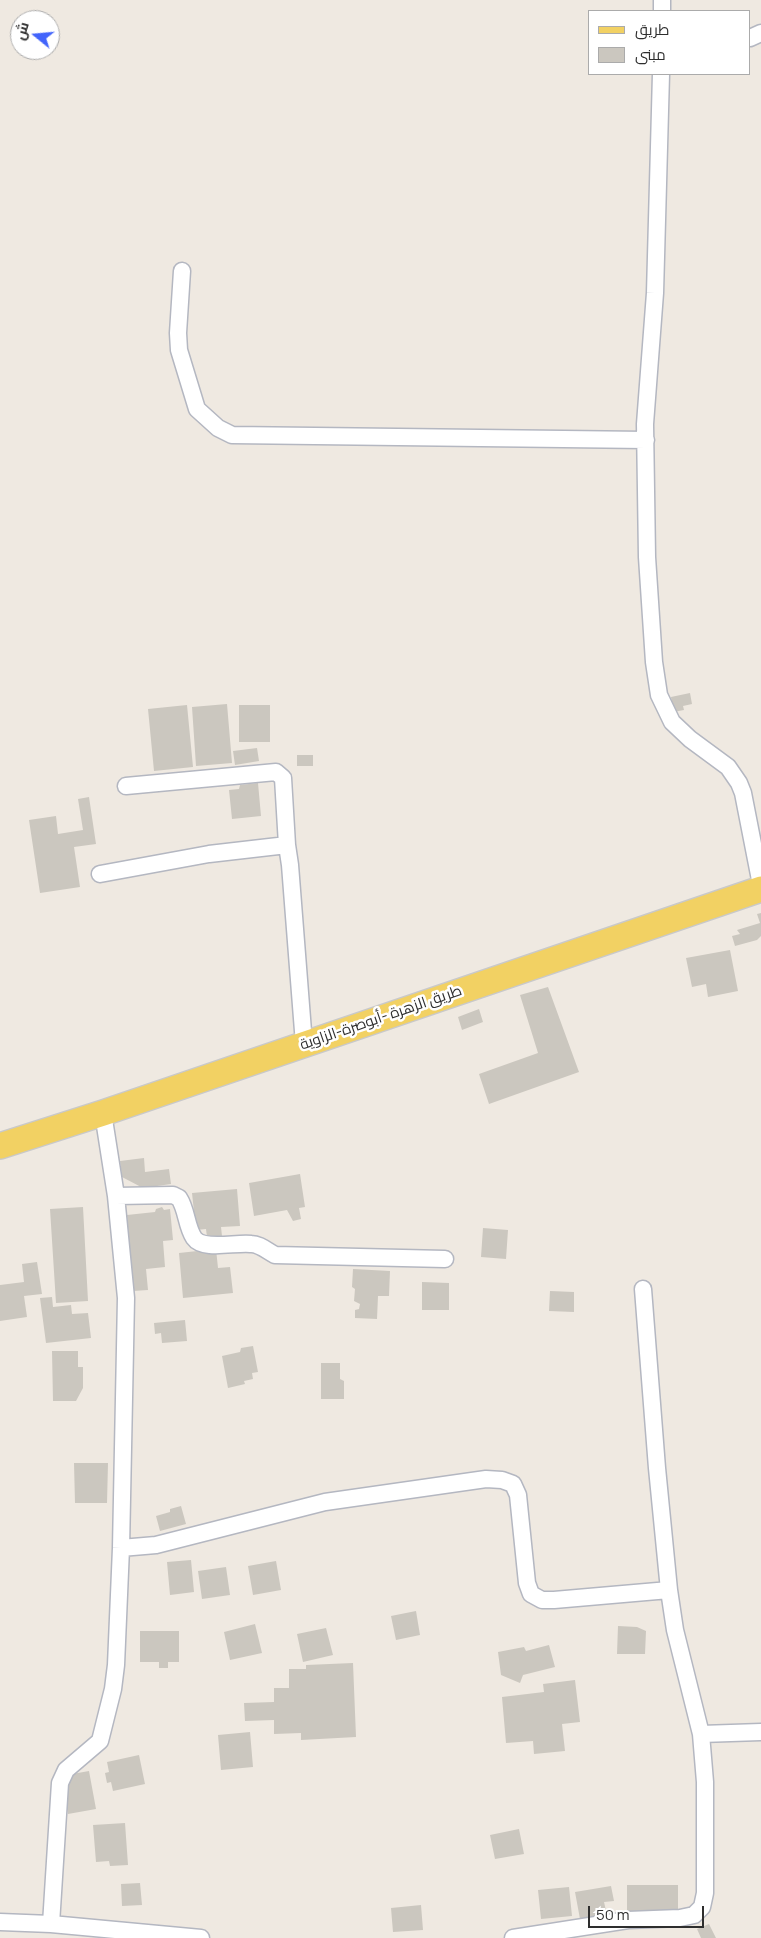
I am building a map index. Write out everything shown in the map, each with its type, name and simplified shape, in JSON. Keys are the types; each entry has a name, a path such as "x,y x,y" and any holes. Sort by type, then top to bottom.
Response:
{"main road":[{"name":"طريق الزهرة -أبوصرة-الزاوية","path":"0,1146 103,1113 761,890"}],"street":[{"path":"661,75 655,293 646,440 647,557 654,662 659,695 667,713 678,728 690,739 721,761 739,783 743,793 761,885"},
{"path":"182,272 178,332 179,350 194,401 197,409 218,428 232,436 646,440"},
{"path":"126,786 276,772 282,775 304,1044"},
{"path":"100,874 209,854 287,846"},
{"path":"51,1924 60,1783 66,1770 100,1741 113,1689 121,1548 126,1298 116,1196 103,1113"},
{"path":"116,1196 173,1195 180,1198 192,1234 196,1240 206,1245 250,1244 261,1246 275,1254 445,1259"},
{"path":"513,1938 628,1920 680,1918 694,1915 702,1907 705,1893 705,1782 701,1734 677,1640 669,1590 643,1289"},
{"path":"121,1548 156,1545 325,1502 476,1480 502,1480 513,1484 518,1495 527,1583 531,1594 542,1600 554,1600 669,1590"},
{"path":"701,1734 761,1732"},
{"path":"0,1922 51,1924 200,1938"}],"building":[{"path":"690,693 692,704 683,706 684,710 673,712 671,697"},
{"path":"227,704 232,763 196,766 192,707"},
{"path":"187,705 193,767 154,771 148,709"},
{"path":"239,705 270,705 270,742 239,742"},
{"path":"257,748 259,761 235,765 233,751"},
{"path":"297,755 313,755 313,766 297,766"},
{"path":"258,783 261,816 232,819 229,790 239,789 240,785"},
{"path":"89,797 96,844 74,847 80,887 40,893 29,820 56,816 58,834 83,830 78,799"},
{"path":"761,913 761,936 757,940 735,946 732,936 740,934 737,930 760,923 757,914"},
{"path":"730,950 738,991 708,997 706,984 692,987 686,958"},
{"path":"548,987 579,1072 489,1104 479,1074 538,1053 520,995"},
{"path":"479,1009 483,1022 462,1030 458,1017"},
{"path":"144,1158 145,1172 169,1169 171,1184 143,1188 122,1177 120,1161"},
{"path":"300,1174 305,1207 299,1208 301,1219 293,1221 287,1210 254,1216 249,1183"},
{"path":"237,1189 240,1226 221,1227 222,1236 207,1237 206,1229 196,1230 192,1193"},
{"path":"83,1207 88,1301 56,1303 50,1209"},
{"path":"162,1207 164,1210 170,1209 173,1240 163,1241 165,1267 146,1269 148,1290 133,1291 127,1215 155,1212 156,1209"},
{"path":"483,1228 508,1230 506,1259 481,1257"},
{"path":"216,1249 218,1268 230,1267 233,1293 183,1298 179,1253"},
{"path":"37,1262 42,1294 24,1296 27,1317 0,1321 0,1285 24,1282 22,1264"},
{"path":"353,1269 390,1271 389,1296 378,1296 377,1319 355,1318 355,1310 359,1309 360,1304 354,1301 355,1289 352,1287"},
{"path":"422,1282 449,1283 449,1310 422,1310"},
{"path":"550,1291 574,1292 574,1312 549,1311"},
{"path":"52,1297 53,1307 71,1305 72,1314 88,1313 91,1338 46,1343 40,1298"},
{"path":"185,1320 187,1341 162,1343 161,1333 155,1334 154,1323"},
{"path":"253,1346 258,1372 252,1373 253,1379 244,1381 245,1384 228,1388 222,1356 240,1352 241,1348"},
{"path":"52,1351 78,1351 78,1367 83,1367 83,1388 76,1401 53,1401"},
{"path":"321,1363 340,1363 340,1379 344,1381 344,1399 321,1399"},
{"path":"74,1463 108,1463 107,1503 75,1503"},
{"path":"181,1506 186,1524 160,1531 156,1516"},
{"path":"191,1560 194,1592 170,1595 167,1562"},
{"path":"276,1561 281,1590 253,1595 248,1566"},
{"path":"226,1567 230,1595 202,1599 198,1571"},
{"path":"416,1611 420,1635 396,1640 391,1616"},
{"path":"255,1624 262,1653 230,1660 224,1632"},
{"path":"618,1626 637,1627 646,1631 645,1654 617,1654"},
{"path":"326,1628 333,1655 303,1662 297,1634"},
{"path":"140,1631 179,1631 179,1662 168,1662 168,1668 159,1668 159,1662 140,1662"},
{"path":"549,1645 555,1667 523,1675 520,1683 501,1675 498,1652 524,1647 526,1651"},
{"path":"353,1663 356,1737 301,1740 301,1733 274,1734 274,1720 245,1721 244,1703 274,1702 274,1688 289,1688 289,1669 306,1669 306,1665"},
{"path":"575,1680 580,1722 562,1724 565,1751 534,1754 533,1741 506,1743 502,1697 544,1692 543,1684"},
{"path":"250,1732 253,1767 221,1770 218,1735"},
{"path":"139,1755 145,1784 113,1791 111,1782 107,1783 105,1773 109,1772 107,1762"},
{"path":"89,1771 96,1809 68,1814 61,1776"},
{"path":"125,1823 128,1865 110,1866 109,1861 96,1862 93,1825"},
{"path":"519,1829 524,1854 495,1859 490,1835"},
{"path":"140,1883 142,1905 122,1906 121,1884"},
{"path":"627,1885 678,1885 678,1913 627,1912"},
{"path":"611,1886 614,1901 604,1902 607,1915 580,1919 575,1892"},
{"path":"569,1887 572,1916 541,1919 538,1890"},
{"path":"421,1905 423,1930 393,1932 391,1908"},
{"path":"709,1924 716,1938 701,1938 697,1929"}]}
